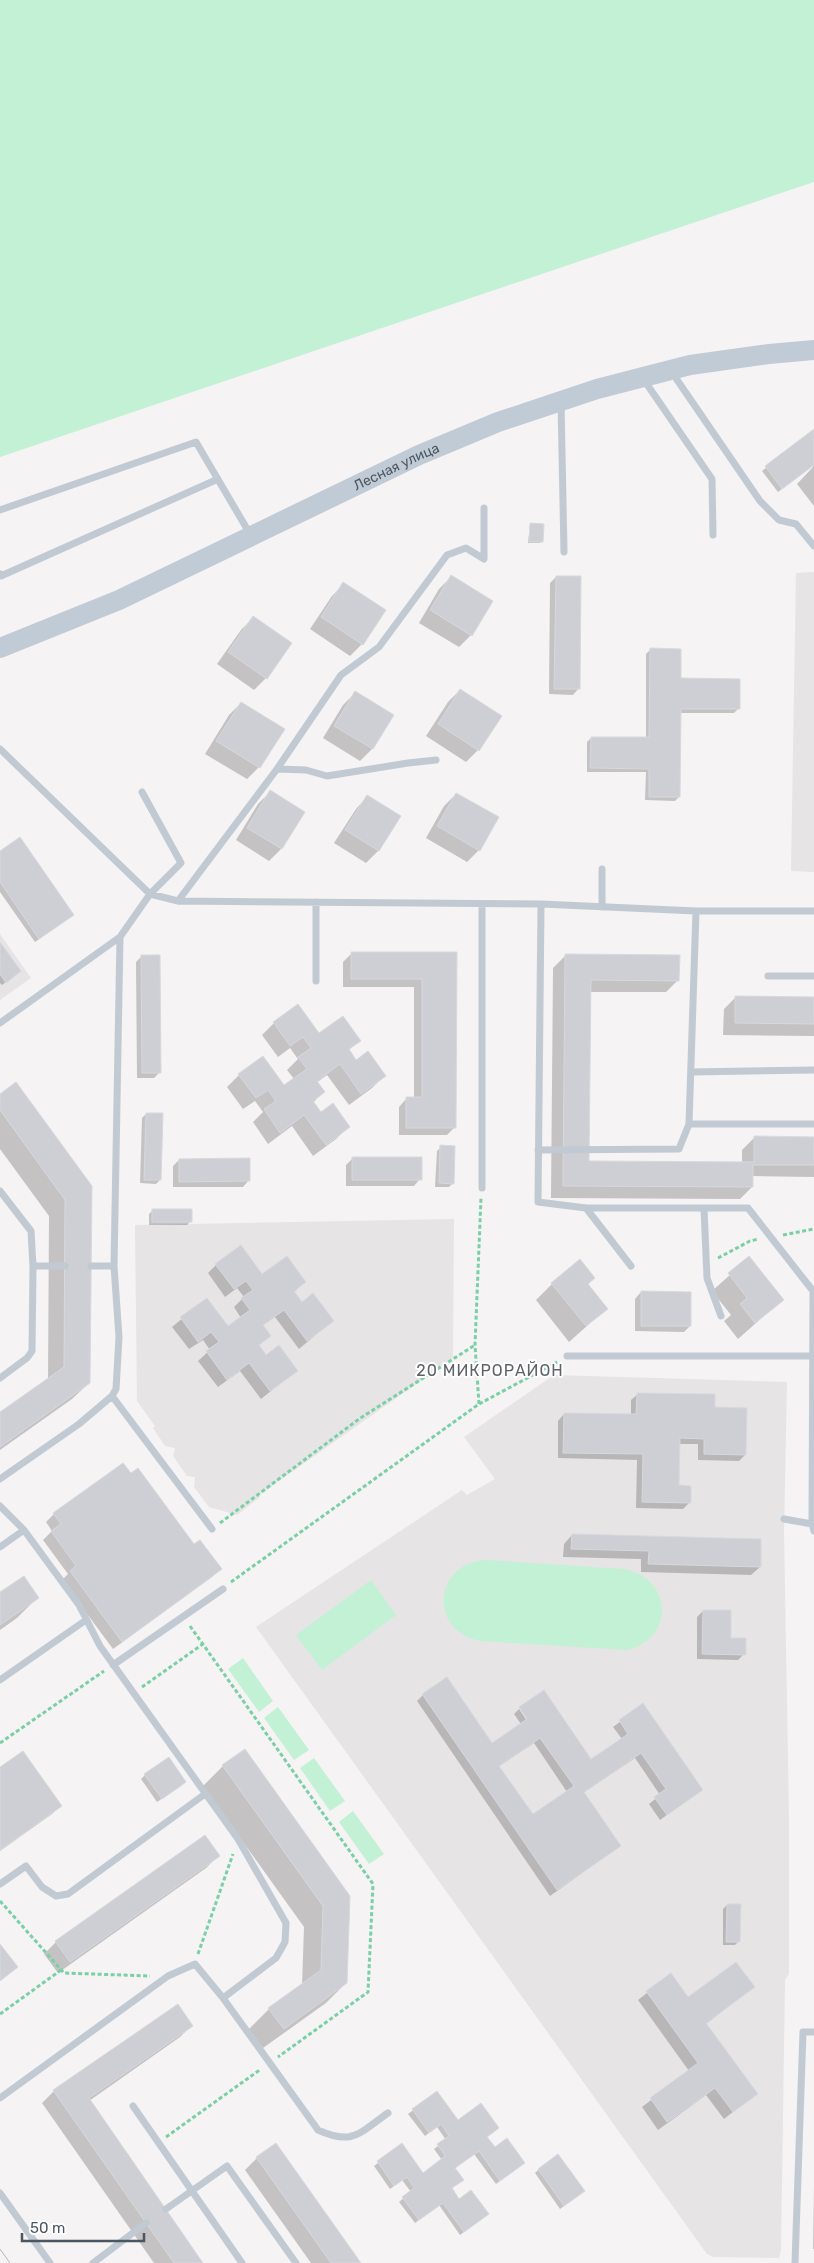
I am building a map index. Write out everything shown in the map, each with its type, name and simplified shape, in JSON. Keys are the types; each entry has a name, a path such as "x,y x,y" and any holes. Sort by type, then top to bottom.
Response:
{"main road":[{"name":"Лесная улица","path":"0,648 119,600 420,456 498,422 690,365 814,350"}],"lane":[{"path":"671,371 760,501 780,520 796,524 814,546"},
{"path":"642,378 712,479 713,535"},
{"path":"561,402 564,552"},
{"path":"0,510 196,442 252,536"},
{"path":"0,574 1,576 218,479"},
{"path":"178,901 277,769 342,675 379,647 447,556 466,548 484,559 484,508"},
{"path":"0,748 150,894 178,901 541,904 696,911 814,911"},
{"path":"277,769 306,770 327,776 436,760"},
{"path":"0,1022 120,937 150,894 181,863 142,792"},
{"path":"602,870 602,907"},
{"path":"316,902 316,980"},
{"path":"482,904 482,1188"},
{"path":"541,904 538,1202 586,1208 748,1208 813,1291 813,1528 784,1519"},
{"path":"538,1150 678,1149 689,1124 696,911"},
{"path":"0,1479 79,1424 112,1396 116,1389 119,1336 114,1266 120,937"},
{"path":"768,976 814,976"},
{"path":"691,1072 814,1070"},
{"path":"689,1124 814,1124"},
{"path":"0,1191 31,1231 33,1266 32,1351 27,1358 0,1378"},
{"path":"586,1208 631,1266"},
{"path":"704,1209 707,1278 720,1316"},
{"path":"33,1266 65,1266"},
{"path":"91,1266 114,1266"},
{"path":"567,1356 814,1356"},
{"path":"112,1396 212,1529"},
{"path":"0,1506 24,1530 79,1605 100,1646 238,1840 286,1923 285,1942 276,1958 223,1998"},
{"path":"0,1547 24,1530"},
{"path":"113,1665 223,1589"},
{"path":"0,1680 86,1620"},
{"path":"0,1884 26,1866 42,1887 56,1896 68,1894 205,1794"},
{"path":"0,2098 168,1976 195,1964 223,1998 318,2130 335,2138 354,2137 388,2113"},
{"path":"796,2263 802,2032 814,2032"},
{"path":"133,2106 242,2263"},
{"path":"166,2209 226,2166 296,2263"},
{"path":"0,2192 50,2263"},
{"path":"93,2263 146,2223"}],"path":[{"path":"478,1404 476,1345 482,1188"},
{"path":"706,1267 721,1256 750,1241 814,1229"},
{"path":"212,1529 359,1419 476,1345"},
{"path":"223,1589 478,1404 567,1356"},
{"path":"158,2143 368,1992 374,1884 183,1617"},
{"path":"133,1694 203,1644"},
{"path":"0,1743 113,1665"},
{"path":"195,1964 238,1840"},
{"path":"0,1901 64,1973 168,1976"},
{"path":"0,2014 61,1970"}],"shaded area":[{"path":"814,572 814,872 791,871 796,573"},
{"path":"0,934 31,978 0,1000"},
{"path":"454,1219 453,1358 259,1495 260,1497 237,1515 209,1507 194,1487 195,1477 187,1476 173,1456 175,1448 165,1446 153,1428 155,1426 137,1401 135,1225"},
{"path":"554,1375 787,1382 784,1533 789,1818 789,1974 785,1980 781,2250 779,2258 713,2257 707,2254 256,1627 462,1490 467,1495 495,1479 464,1437"}],"green space":[{"path":"0,0 814,0 814,182 0,457"},
{"path":"487,1560 624,1569 640,1575 652,1584 659,1596 662,1609 660,1622 654,1634 643,1644 627,1650 481,1641 464,1635 452,1625 445,1612 444,1598 447,1584 456,1572 469,1564"},
{"path":"371,1580 396,1615 322,1670 296,1635"},
{"path":"243,1658 273,1701 259,1712 228,1669"},
{"path":"278,1707 309,1750 294,1760 264,1718"},
{"path":"314,1758 345,1801 330,1811 300,1768"},
{"path":"353,1811 384,1854 369,1864 339,1822"}],"building":[{"path":"814,429 814,465 782,489 765,466"},
{"path":"530,523 544,524 543,542 529,542"},
{"path":"451,575 493,601 472,636 430,610"},
{"path":"556,576 581,576 580,689 554,689"},
{"path":"343,582 386,610 363,645 321,617"},
{"path":"253,616 292,643 267,679 228,652"},
{"path":"650,648 681,649 681,678 740,679 740,709 681,709 680,797 649,797 649,769 590,768 591,737 649,737"},
{"path":"460,689 502,716 479,751 438,724"},
{"path":"355,691 394,715 373,749 334,726"},
{"path":"241,702 285,729 260,768 216,741"},
{"path":"270,790 305,812 282,849 247,828"},
{"path":"456,793 499,817 480,851 437,826"},
{"path":"367,795 401,816 379,851 345,830"},
{"path":"20,837 74,915 39,939 0,882 0,851"},
{"path":"0,942 21,971 6,983 0,974"},
{"path":"351,952 457,952 456,1128 406,1128 406,1097 422,1097 422,979 351,979"},
{"path":"565,954 680,955 679,981 591,980 589,1161 754,1162 754,1136 814,1137 814,1165 753,1165 753,1187 563,1186"},
{"path":"141,955 160,955 161,1073 142,1073"},
{"path":"735,996 814,997 814,1024 735,1023"},
{"path":"298,1004 319,1033 343,1016 361,1041 349,1049 356,1060 368,1051 386,1076 361,1094 340,1064 317,1081 325,1092 313,1101 321,1112 333,1103 350,1127 326,1145 304,1115 280,1133 264,1109 276,1101 268,1090 256,1098 238,1074 263,1056 284,1085 307,1069 298,1057 311,1048 303,1037 290,1046 273,1022"},
{"path":"16,1082 92,1186 90,1383 0,1447 0,1412 64,1367 65,1200 0,1110 0,1094"},
{"path":"146,1113 163,1113 161,1180 144,1180"},
{"path":"440,1145 455,1146 454,1184 439,1183"},
{"path":"352,1157 422,1157 422,1180 352,1180"},
{"path":"250,1158 250,1181 179,1182 179,1159"},
{"path":"152,1209 192,1209 192,1222 152,1222"},
{"path":"241,1245 262,1274 287,1256 306,1282 294,1291 302,1302 313,1293 334,1321 307,1341 284,1310 263,1325 271,1336 259,1345 266,1355 279,1345 298,1371 270,1391 249,1363 227,1380 206,1351 219,1342 211,1332 198,1342 180,1317 207,1298 228,1326 250,1310 241,1298 253,1290 246,1281 234,1289 215,1264"},
{"path":"749,1256 784,1300 755,1323 740,1304 747,1298 728,1273"},
{"path":"580,1259 595,1278 588,1284 608,1309 586,1326 551,1283"},
{"path":"641,1291 691,1292 691,1326 641,1326"},
{"path":"637,1393 715,1394 715,1407 747,1408 746,1455 704,1454 704,1439 680,1438 679,1485 691,1486 691,1503 642,1502 643,1454 563,1453 564,1413 636,1414"},
{"path":"123,1463 131,1473 138,1468 194,1544 200,1540 222,1569 122,1642 70,1571 76,1566 51,1531 61,1524 53,1513"},
{"path":"572,1534 761,1539 761,1567 648,1564 649,1551 571,1549"},
{"path":"24,1576 39,1598 0,1625 0,1592"},
{"path":"703,1610 731,1610 731,1638 746,1638 746,1655 702,1654"},
{"path":"447,1677 492,1743 527,1719 519,1707 544,1690 591,1759 628,1734 619,1720 643,1703 703,1790 667,1815 654,1797 666,1789 641,1753 584,1792 621,1846 557,1890 422,1694","holes":["540,1738 574,1786 533,1814 499,1766"]},
{"path":"245,1749 350,1896 347,1983 284,2029 268,2008 321,1970 323,1906 222,1765"},
{"path":"23,1751 62,1806 0,1850 0,1767"},
{"path":"169,1757 186,1782 162,1799 144,1774"},
{"path":"205,1835 220,1856 70,1962 55,1941"},
{"path":"727,1904 741,1904 740,1942 726,1942"},
{"path":"0,1944 18,1967 0,1981"},
{"path":"736,1962 755,1987 706,2023 758,2094 733,2112 715,2088 667,2122 650,2098 698,2063 646,1991 671,1973 688,1997"},
{"path":"178,2004 193,2026 89,2098 203,2263 174,2263 53,2090"},
{"path":"437,2091 458,2120 481,2103 499,2128 487,2137 495,2147 507,2138 525,2163 500,2181 479,2151 455,2168 464,2180 452,2188 459,2199 471,2190 489,2214 464,2232 443,2203 419,2220 402,2197 414,2188 407,2177 394,2186 377,2161 402,2143 423,2173 445,2156 437,2144 449,2136 441,2124 429,2133 412,2109"},
{"path":"276,2143 361,2263 331,2263 256,2157"},
{"path":"558,2154 585,2191 564,2206 538,2169"}],"tram line":[{"path":"0,2249 10,2263"}],"district":[{"name":"20 МИКРОРАЙОН","path":"490,1370"}]}
